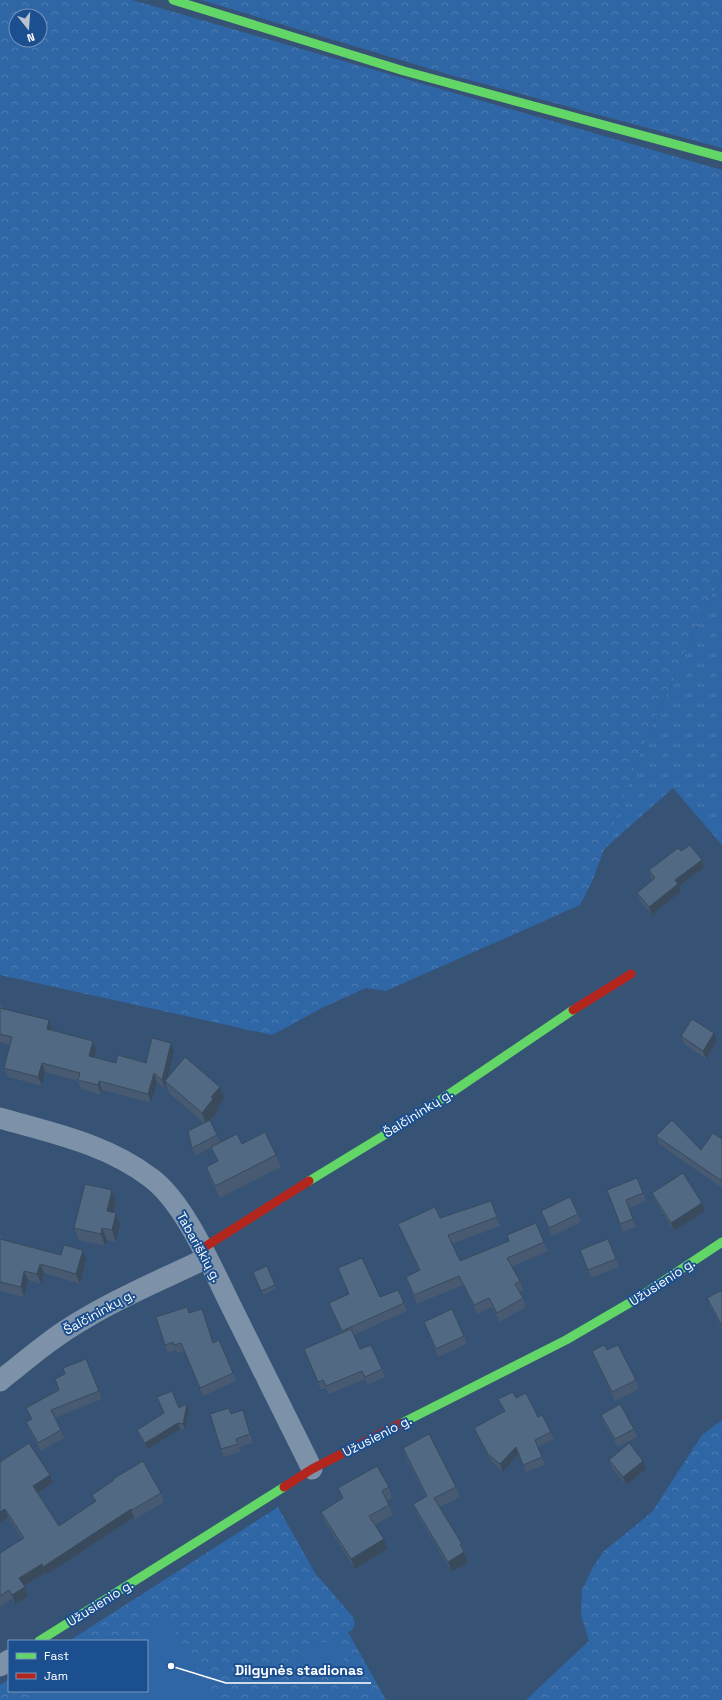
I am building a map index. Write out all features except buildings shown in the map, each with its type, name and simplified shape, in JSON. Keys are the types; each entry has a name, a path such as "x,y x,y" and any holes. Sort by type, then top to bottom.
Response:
{"street":[{"path":"173,0 404,71 722,157"},
{"name":"Šalčininkų g.","path":"0,1381 59,1335 83,1319 205,1253 282,1197 433,1105 562,1017 631,974"},
{"name":"Tabariškių g.","path":"0,1118 105,1150 135,1166 153,1179 173,1200 205,1253 312,1469"},
{"name":"Užusienio g.","path":"41,1640 312,1469 566,1340 638,1298 722,1242"}],"green space":[{"path":"0,0 132,0 722,170 722,572 643,746 591,884 580,905 386,991 366,988 326,1006 272,1035 0,975"},
{"path":"201,0 722,0 722,148 447,74"},
{"path":"722,572 722,845 673,788 604,849 643,746"},
{"path":"722,1420 722,1700 526,1700 589,1641 581,1615 582,1590 593,1567 604,1551 652,1512 702,1435"},
{"path":"278,1507 315,1573 353,1617 355,1625 352,1630 348,1632 386,1700 0,1700 0,1685 8,1680 8,1692 148,1692 148,1640 71,1640"},
{"path":"167,1618 216,1700 31,1700 44,1692 148,1692 148,1640 130,1640"},
{"path":"336,1638 345,1663 304,1677 295,1653"}],"traffic: fast":[{"path":"173,0 404,71 722,157"},
{"path":"309,1181 427,1109 573,1010"},
{"path":"402,1423 566,1340 638,1298 722,1242"},
{"path":"41,1640 284,1487"}],"traffic: jam":[{"path":"573,1010 631,974"},
{"path":"203,1248 309,1181"},
{"path":"284,1487 312,1469 402,1423"}],"place":[{"name":"Dilgynės stadionas","path":"171,1666"}]}
